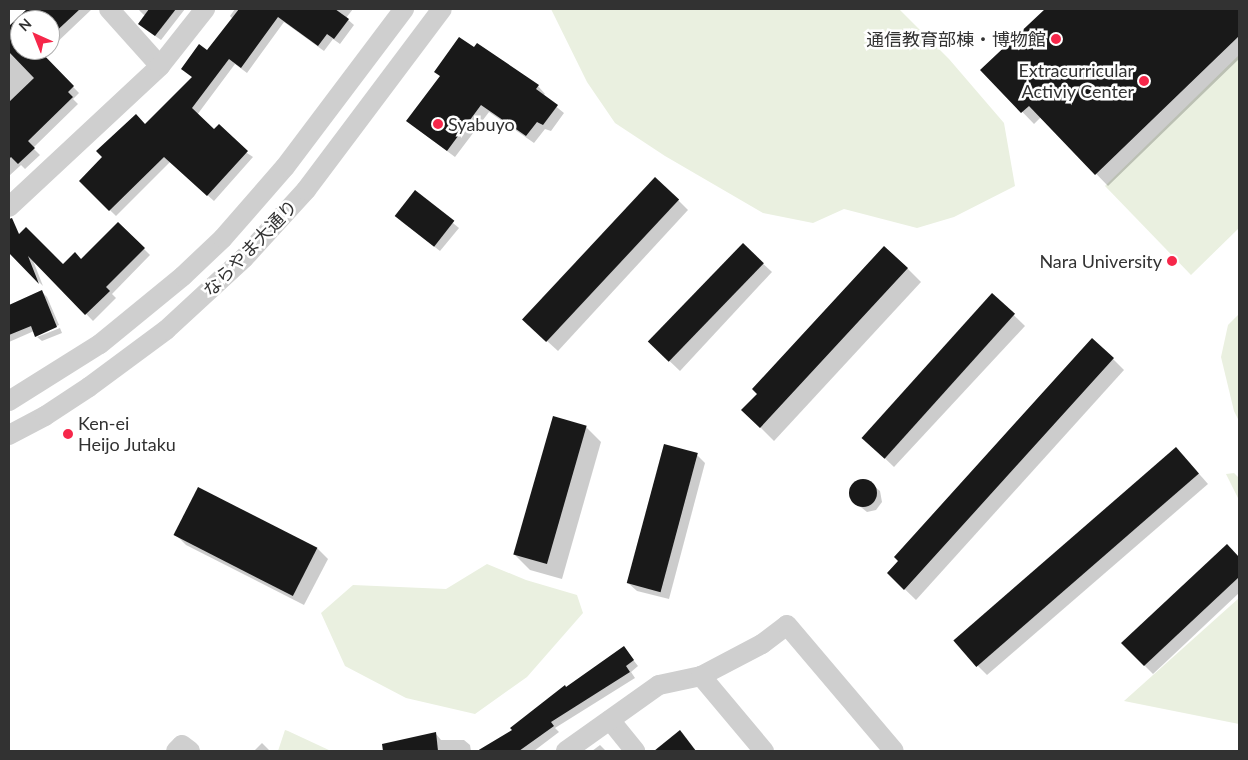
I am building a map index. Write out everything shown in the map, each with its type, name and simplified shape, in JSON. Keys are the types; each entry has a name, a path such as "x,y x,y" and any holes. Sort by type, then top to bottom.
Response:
{"street":[{"path":"110,9 160,66"},
{"path":"9,206 160,66 204,9"},
{"name":"ならやま大通り","path":"9,401 100,344 183,276 223,238 285,167 404,9"},
{"name":"ならやま大通り","path":"9,435 45,416 89,387 166,330 244,258 306,190 442,9"},
{"path":"566,751 659,685 701,676 762,644 787,625 894,751"},
{"path":"701,676 764,751"},
{"path":"610,720 635,751"},
{"path":"176,751 182,745 190,751"}],"green space":[{"path":"551,9 899,9 949,59 1004,123 1015,186 954,217 917,228 844,209 813,223 763,213 665,156 615,123 587,82"},
{"path":"1239,55 1239,228 1191,275 1105,186"},
{"path":"1239,314 1239,421 1234,411 1221,357 1228,325"},
{"path":"1234,473 1239,478 1239,500 1226,474"},
{"path":"487,564 526,580 577,595 583,613 527,677 475,714 406,698 345,666 321,613 353,585 446,589"},
{"path":"1239,598 1239,724 1124,701"},
{"path":"285,730 288,731 331,751 278,751"}],"building":[{"path":"80,9 60,28 60,10 26,10"},
{"path":"149,9 176,9 155,36 138,24"},
{"path":"239,9 335,9 349,19 334,39 327,34 318,46 278,17 241,68 229,59 192,108 214,129 219,124 248,151 207,196 164,157 109,211 79,181 102,157 96,151 136,114 145,124 192,77 181,69 199,44 207,50"},
{"path":"1045,9 1239,9 1239,36 1095,175 1029,106 1021,113 980,70"},
{"path":"10,25 10,53 9,52"},
{"path":"459,37 474,47 477,43 539,85 536,89 558,105 543,125 537,122 526,136 481,105 447,151 406,121 440,76 434,72"},
{"path":"17,60 49,60 74,86 68,92 73,97 28,141 35,148 18,164 11,157 9,159 9,102 34,78"},
{"path":"655,177 679,200 546,342 522,320"},
{"path":"415,190 454,221 434,247 395,216"},
{"path":"12,218 19,234 26,227 63,264 75,252 81,259 118,222 145,248 106,287 110,291 85,315 28,256 39,284 9,253 9,219"},
{"path":"743,243 764,263 669,362 648,342"},
{"path":"884,246 908,268 760,428 741,410 757,394 752,389"},
{"path":"42,290 57,327 35,337 31,326 9,335 9,305"},
{"path":"992,293 1015,314 885,459 862,438"},
{"path":"1092,338 1114,358 904,590 887,573 898,561 894,557"},
{"path":"553,416 587,426 547,564 513,554"},
{"path":"664,444 698,453 661,592 627,583"},
{"path":"1176,447 1199,473 976,667 953,641"},
{"path":"863,479 873,483 877,493 873,503 863,507 853,503 849,493 853,483"},
{"path":"198,487 317,548 293,596 173,535"},
{"path":"1227,544 1239,557 1239,577 1144,666 1121,643"},
{"path":"624,646 634,660 626,666 630,672 551,722 554,726 519,751 477,751 512,730 510,728 565,685 566,687"},
{"path":"680,730 696,751 654,751"},
{"path":"436,732 438,751 383,751 382,744"}],"place":[{"name":"通信教育部棟・博物館","path":"1056,39"},
{"name":"Extracurricular Activiy Center","path":"1144,81"},
{"name":"Syabuyo","path":"438,124"},
{"name":"Nara University","path":"1172,261"},
{"name":"Ken-ei Heijo Jutaku","path":"68,434"}]}
